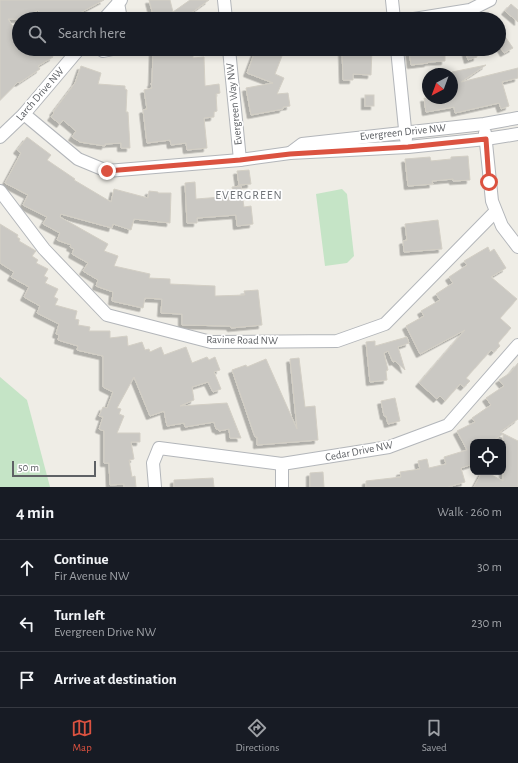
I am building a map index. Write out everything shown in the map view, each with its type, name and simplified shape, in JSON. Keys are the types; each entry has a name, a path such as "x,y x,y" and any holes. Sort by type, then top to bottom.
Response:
{"street":[{"path":"224,0 225,12"},
{"path":"392,0 393,12"},
{"path":"458,12 470,10 490,0"},
{"path":"110,12 120,1"},
{"path":"120,1 121,12"},
{"name":"Larch Drive NW","path":"0,137 24,114 73,56"},
{"name":"Evergreen Way NW","path":"230,56 240,160"},
{"path":"398,56 405,132 408,147"},
{"name":"Evergreen Drive NW","path":"24,114 78,159 107,171 240,160 290,154 408,147 486,139 518,134"},
{"name":"Evergreen Drive NW","path":"290,154 302,144 484,124 518,118"},
{"path":"484,124 489,182 495,212 502,226 518,247"},
{"name":"Ravine Road NW","path":"0,191 44,249 107,316 211,342 337,341 385,324 495,212"},
{"name":"Cedar Drive NW","path":"155,487 153,463 158,448 282,464 389,447 448,424 518,345"},
{"path":"282,464 282,487"}],"green space":[{"path":"342,189 347,194 354,256 347,263 325,266 316,194"},
{"path":"0,377 27,400 50,487 0,487"}],"building":[{"path":"0,0 104,0 82,12 39,12 38,10 34,12 12,12 12,19 8,19 12,25 12,56 53,57 38,66 40,69 19,83 18,82 0,100"},
{"path":"149,0 170,0 173,12 152,12"},
{"path":"190,0 209,0 192,12 173,12"},
{"path":"511,4 518,10 518,22 505,11"},
{"path":"506,38 513,48 506,52"},
{"path":"153,56 193,56 193,58 204,57 205,86 219,84 220,93 216,94 217,111 214,112 214,117 204,118 207,148 187,150 186,143 171,145 170,140 147,143 143,110 147,109 144,90 152,88"},
{"path":"253,56 282,56 275,74 284,78 277,94 288,93 290,106 283,107 283,109 251,115 246,88 273,83 247,73"},
{"path":"342,56 372,56 371,75 353,74 353,80 343,80"},
{"path":"410,56 445,56 445,61 411,65"},
{"path":"467,56 477,56 477,57 468,60"},
{"path":"486,65 461,82 518,68 518,78 502,82 509,106 501,109 499,103 455,113 454,107 426,112 425,104 458,104 458,71"},
{"path":"81,66 101,73 98,84 125,86 125,89 127,90 126,112 128,112 130,148 121,148 121,143 105,144 105,146 80,142 72,137 76,131 63,120 60,124 51,117 54,113 53,112 75,83"},
{"path":"365,95 374,95 374,106 365,106"},
{"path":"27,137 51,155 47,160 75,179 74,180 111,202 114,189 148,198 149,191 171,193 170,223 134,219 131,230 113,224 112,228 61,214 60,217 108,244 104,251 118,256 114,266 150,274 149,278 170,279 170,284 215,286 215,296 245,295 244,291 258,290 262,325 231,328 230,326 182,325 182,314 161,313 162,299 145,298 143,308 112,301 113,292 96,286 98,280 83,271 88,263 72,254 74,249 70,247 71,245 57,240 60,233 43,224 47,217 23,205 28,195 5,183 21,153 17,150"},
{"path":"468,156 470,180 453,181 453,179 432,181 433,184 408,186 405,159 430,157 431,161 451,159 451,157"},
{"path":"249,170 251,184 239,185 237,171"},
{"path":"195,182 196,199 234,196 232,187 241,186 244,207 251,206 253,224 237,226 236,215 197,218 197,223 187,223 185,183"},
{"path":"438,220 442,249 404,252 403,241 407,240 405,224"},
{"path":"0,224 18,235 17,237 20,239 19,241 36,251 32,256 38,260 36,263 48,269 44,276 48,278 45,283 58,289 54,297 58,299 55,305 77,311 75,319 79,320 78,325 90,327 89,331 110,331 110,338 127,336 128,346 142,342 145,350 149,349 150,352 161,347 164,355 186,347 192,363 207,357 209,360 215,357 220,370 214,372 221,389 213,392 208,382 192,387 194,400 180,406 227,403 241,438 230,438 229,429 219,431 216,429 214,422 185,427 184,423 167,426 164,411 150,416 134,377 117,408 121,409 119,414 124,416 117,433 140,433 140,442 131,442 134,459 129,460 132,477 135,476 136,487 124,487 124,484 110,485 109,463 104,463 104,431 99,429 103,417 99,416 103,407 107,408 113,392 103,387 103,356 77,350 78,346 58,340 59,335 56,334 59,324 37,313 40,306 24,297 29,287 11,277 14,272 0,263"},
{"path":"488,247 490,252 494,249 506,268 491,277 517,299 500,318 511,328 498,343 500,346 494,352 491,350 466,378 470,381 464,387 460,384 445,401 440,396 437,399 419,383 465,330 420,354 406,326 424,316 421,311 440,300 436,294 453,283 449,277 467,265 464,261"},
{"path":"407,337 409,343 398,347 405,370 395,361 393,362 388,351 384,353 388,370 386,371 387,380 370,382 366,342 375,341 375,346"},
{"path":"299,358 305,407 315,406 318,440 257,445 257,437 255,437 232,370 246,365 247,367 266,359 297,429 290,359"},
{"path":"518,363 518,419 500,432 518,441 518,487 474,487 480,475 492,475 503,481 503,475 506,475 506,439 503,439 503,434 496,439 470,439 470,465 461,468 465,482 448,487 366,487 366,481 401,477 400,472 420,469 418,461 427,459 429,468 446,464 444,457 467,450 457,431 475,422 472,418 491,405 486,398 504,386 499,380 510,373"},
{"path":"395,398 400,421 388,424 386,416 384,416 381,401"},
{"path":"323,472 324,487 310,487 310,473"},
{"path":"213,478 214,487 174,487 174,480"}],"district":[{"name":"EVERGREEN","path":"249,195"}],"route":[{"path":"107,171 240,160 290,154 408,147 486,139 489,182"}]}
